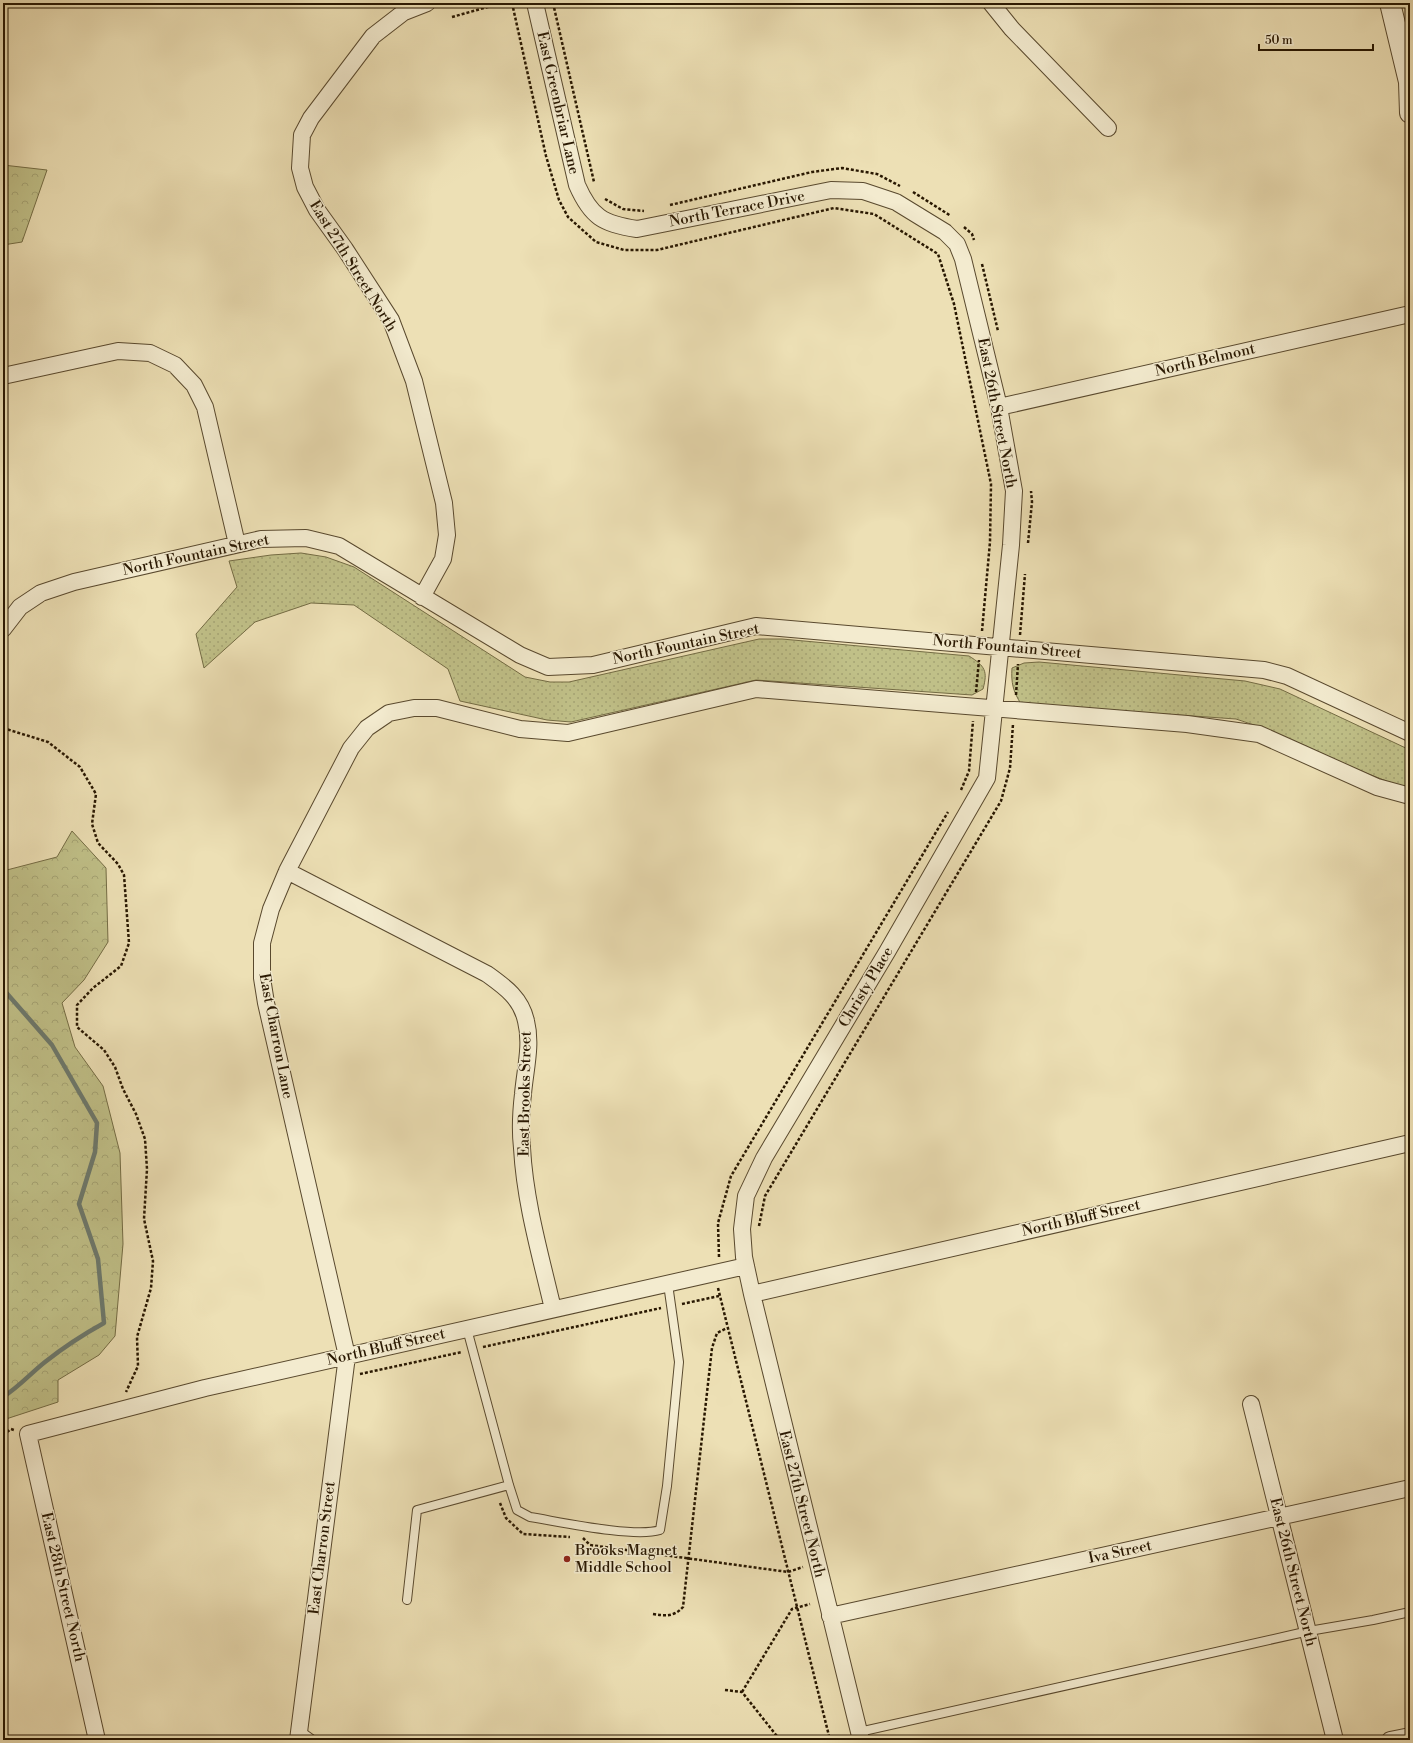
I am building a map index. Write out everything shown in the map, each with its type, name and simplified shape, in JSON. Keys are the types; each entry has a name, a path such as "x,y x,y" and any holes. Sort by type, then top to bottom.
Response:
{"street":[{"name":"East 27th Street North","path":"422,597 443,559 447,535 444,503 414,382 391,320 346,249 317,210 305,187 300,168 302,135 311,118 373,36 404,12 427,3"},
{"name":"East Greenbriar Lane","path":"535,3 569,156 577,185 585,202"},
{"path":"991,3 1012,29 1108,128"},
{"path":"1390,3 1408,82 1410,113"},
{"name":"North Terrace Drive","path":"585,202 595,214 614,226 637,229 831,190 863,191 896,202"},
{"name":"East 26th Street North","path":"896,202 945,232 957,244 963,259 999,407 1014,491 1011,545 994,708"},
{"name":"North Belmont","path":"999,407 1410,314"},
{"path":"3,376 118,351 150,353 175,365 194,385 205,407 237,544"},
{"name":"North Fountain Street","path":"3,629 20,607 41,593 74,582 261,539 306,538 339,546 520,655 548,667 593,665 756,626 1264,670 1287,676 1410,734"},
{"name":"East Charron Lane","path":"346,1356 262,978 262,943 271,909 286,871 351,748 367,728 389,713 414,708 436,708 520,729 568,733 756,689 975,706"},
{"path":"975,706 1186,724 1259,734 1377,787 1410,796"},
{"name":"Christy Place","path":"746,1266 742,1229 746,1196 764,1158 887,952 987,778 994,708"},
{"name":"East Brooks Street","path":"286,871 486,974 508,989 521,1005 527,1022 528,1043 522,1096 522,1148 531,1214 553,1310"},
{"name":"North Bluff Street","path":"752,1294 1410,1143"},
{"name":"East 27th Street North","path":"746,1266 860,1736"},
{"name":"North Bluff Street","path":"28,1434 205,1388 746,1266"},
{"name":"East Charron Street","path":"299,1735 346,1356"},
{"name":"East 26th Street North","path":"1251,1404 1335,1740"},
{"name":"East 28th Street North","path":"28,1434 98,1740"},
{"name":"Iva Street","path":"830,1616 1410,1488"},
{"path":"1390,1740 1410,1736"}],"lane":[{"path":"467,1329 508,1485 517,1510 530,1517 621,1530 652,1532 660,1530 667,1486 679,1362 668,1284"},
{"path":"407,1600 416,1510 508,1485"},
{"path":"860,1736 1308,1631 1410,1612"},
{"path":"299,1735 313,1740"}],"path":[{"path":"452,17 502,3"},
{"path":"512,3 546,156 559,200 568,217 596,242 624,250 657,250 834,208 874,214 938,254 954,304 991,484 990,542 969,771 959,793"},
{"path":"553,3 595,188"},
{"path":"667,206 812,172 842,168 877,174 927,200 957,220"},
{"path":"602,196 606,200 623,209 644,211"},
{"path":"962,225 972,234 974,241"},
{"path":"981,263 1000,337"},
{"path":"1028,545 1032,502 1030,487"},
{"path":"758,1232 765,1196 1001,801 1010,768 1026,567"},
{"path":"3,728 48,742 80,767 96,794 92,824 98,843 118,864 124,875 129,943 121,966 93,988 77,1005 77,1027 104,1050 115,1067 123,1090 136,1114 145,1139 147,1169 144,1219 153,1261 151,1288 137,1337 138,1366 129,1388 125,1393"},
{"path":"830,1740 719,1296 718,1223 731,1176 951,806"},
{"path":"357,1375 719,1296"},
{"path":"653,1614 670,1616 678,1613 683,1607 712,1348 717,1333 727,1328"},
{"path":"3,1435 12,1429 28,1434"},
{"path":"500,1503 506,1518 523,1534 584,1538 590,1545 788,1572 803,1567"},
{"path":"742,1692 792,1609 810,1604"},
{"path":"725,1690 742,1692 780,1740"}],"green space":[{"path":"3,165 47,170 22,242 3,245"},
{"path":"301,553 326,557 354,567 525,677 550,682 569,682 759,639 782,639 969,656 979,663 984,670 985,678 983,689 972,695 756,680 571,722 547,720 460,701 448,669 354,605 311,603 255,622 204,668 196,634 237,587 229,561 271,555"},
{"path":"1039,662 1245,681 1280,689 1410,750 1410,789 1366,773 1258,726 1236,719 1021,704 1013,687 1012,668 1024,663"},
{"path":"72,831 106,868 108,942 84,980 62,1003 75,1047 103,1086 120,1153 123,1244 115,1336 99,1355 58,1380 58,1402 3,1420 3,871 57,857"}],"waterway":[{"path":"3,989 52,1045 97,1123 95,1152 79,1204 98,1259 104,1323 59,1351 3,1397"}],"place":[{"name":"Brooks Magnet Middle School","path":"567,1559"}]}
